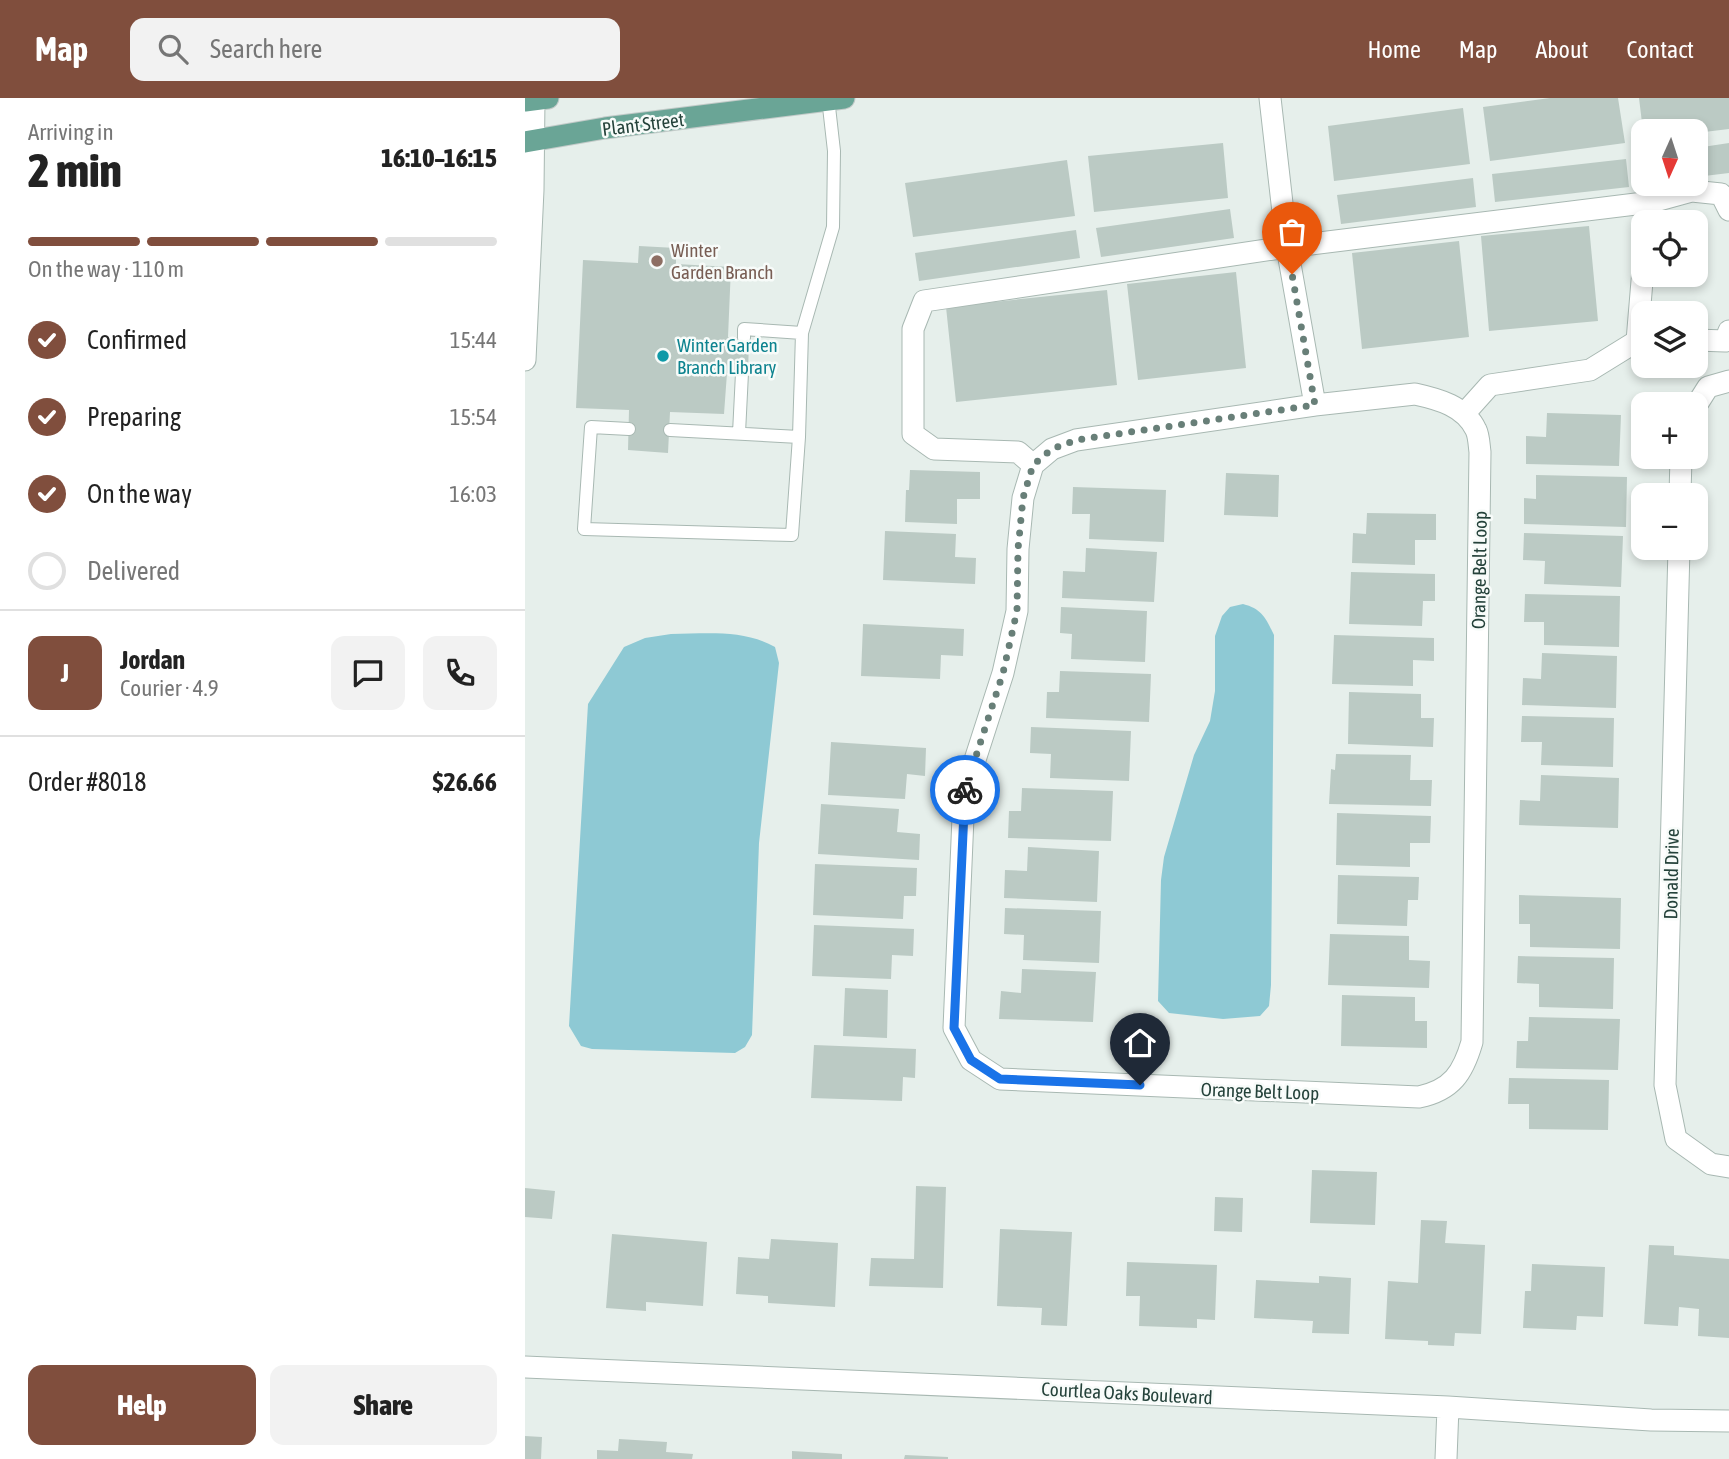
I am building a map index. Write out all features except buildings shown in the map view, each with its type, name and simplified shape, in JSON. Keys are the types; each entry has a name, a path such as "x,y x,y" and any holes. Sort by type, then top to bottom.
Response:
{"main road":[{"name":"Plant Street","path":"529,141 605,128 833,99"}],"street":[{"path":"1270,98 1287,247 1315,405"},
{"path":"525,360 529,141 536,99"},
{"path":"1655,210 1692,191 1721,194 1729,210"},
{"path":"1631,214 1287,247 924,300 913,329 913,434 934,449 1018,452 1033,465 1052,449 1076,440 1315,405 1415,394 1440,399 1464,414 1490,385 1590,370 1631,346"},
{"path":"1708,340 1725,341 1729,331"},
{"path":"1705,392 1708,387 1729,381"},
{"name":"Orange Belt Loop","path":"1033,465 1023,498 1018,549 1017,611 1003,673 964,794 954,1028 971,1060 1000,1079 1419,1097 1437,1094 1453,1080 1465,1066 1472,1042 1480,452 1476,431 1464,414"},
{"name":"Donald Drive","path":"1679,560 1665,1085 1676,1139 1711,1164 1729,1167"},
{"name":"Courtlea Oaks Boulevard","path":"525,1367 1448,1407 1651,1420 1729,1421"},
{"path":"1446,1459 1448,1407"}],"lane":[{"path":"629,429 591,428 584,529 792,535 799,437 802,333 833,227 833,99"},
{"path":"744,338 744,329 802,333"},
{"path":"739,433 743,373"},
{"path":"670,430 799,437"}],"water":[{"path":"1243,604 1263,615 1274,635 1269,1006 1260,1016 1223,1019 1169,1013 1158,1001 1164,857 1194,755 1210,721 1215,691 1215,636 1222,616 1230,607"},
{"path":"671,634 750,637 775,647 779,663 759,843 752,1035 745,1047 735,1053 592,1049 581,1046 569,1026 588,704 624,647 645,638"}],"way so far":[{"path":"965,790 1003,673 1017,611 1018,549 1023,498 1033,465 1052,449 1076,440 1315,405 1292,274"}],"place":[{"name":"Winter Garden Branch","path":"657,261"},
{"name":"Winter Garden Branch Library","path":"663,356"}],"route":[{"path":"965,790 954,1028 971,1060 1000,1079 1140,1085"}]}
